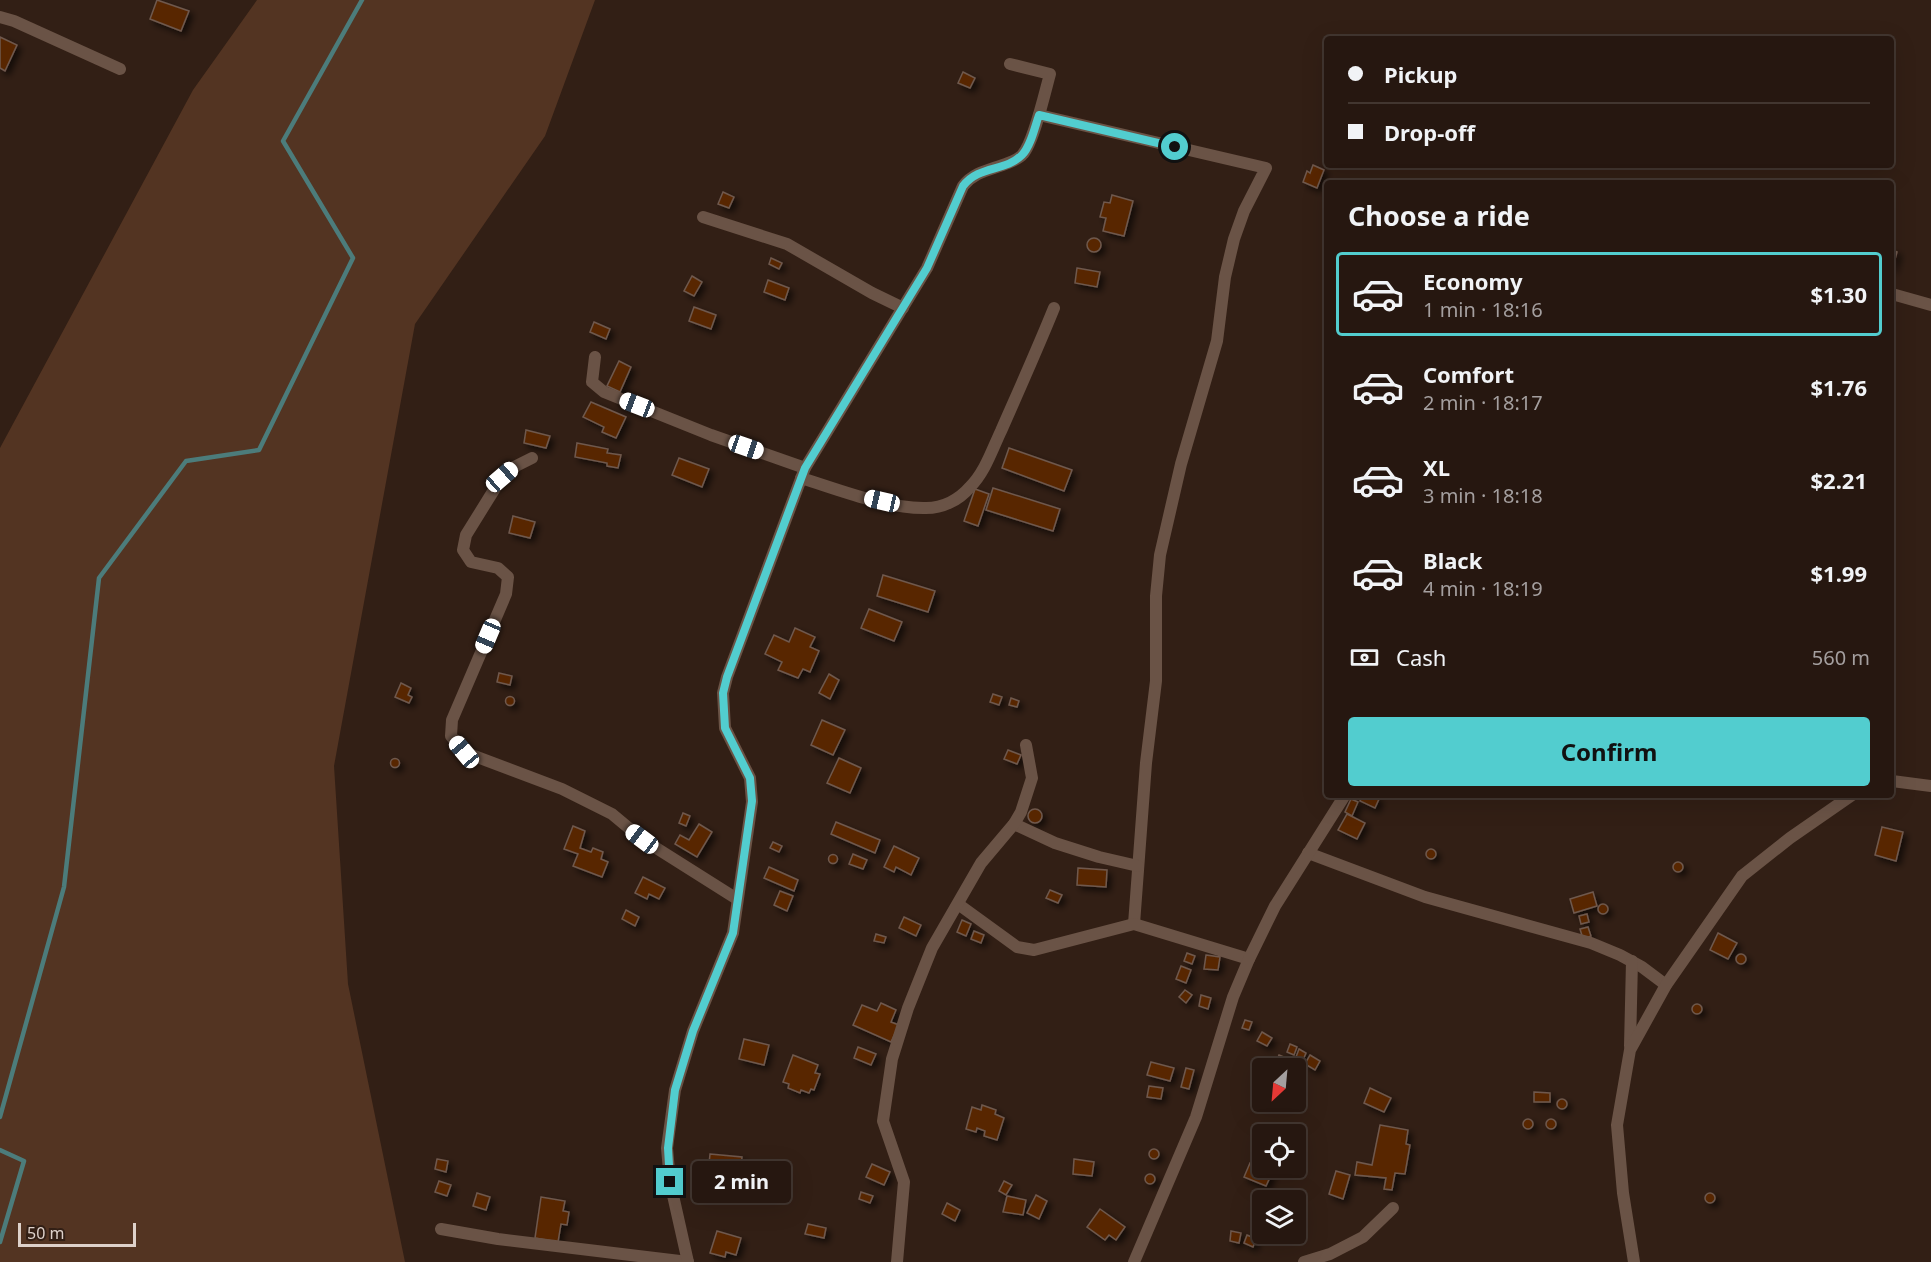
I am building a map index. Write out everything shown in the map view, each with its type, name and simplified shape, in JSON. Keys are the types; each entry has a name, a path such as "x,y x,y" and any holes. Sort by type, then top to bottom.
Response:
{"street":[{"path":"0,17 58,40 120,69"},
{"path":"441,1229 498,1239 688,1262 670,1182 668,1148 675,1090 693,1031 733,933 747,849 752,801 750,778 725,728 723,693 803,473 927,268 969,177 1009,163 1023,154 1039,115 1050,74 1010,64"},
{"path":"1039,115 1266,168 1244,211 1234,239 1225,277 1216,341 1181,464 1160,555 1156,596 1155,681 1146,763 1134,924"},
{"path":"703,217 788,244 851,282 903,308"},
{"path":"1894,295 1931,305"},
{"path":"595,357 592,382 604,392 865,497 926,508 949,504 969,488 981,473 1028,372 1054,308"},
{"path":"532,458 512,468 502,477 466,535 463,550 471,562 498,567 508,577 506,594 452,720 451,736 464,752 562,789 612,814 642,839 737,899"},
{"path":"897,1262 904,1182 884,1121 892,1059 920,974 932,948 981,863 1014,824 1029,791 1032,778 1026,746"},
{"path":"1894,781 1931,786"},
{"path":"1134,1262 1196,1118 1233,996 1275,906 1343,798"},
{"path":"1630,1050 1666,985 1742,876 1790,838 1848,798"},
{"path":"1014,824 1055,843 1138,866"},
{"path":"1308,853 1425,897 1591,943 1632,961 1666,985"},
{"path":"958,904 1017,947 1034,950 1134,924 1250,959"},
{"path":"1632,961 1630,1050 1617,1125 1623,1193 1634,1262"},
{"path":"1304,1262 1330,1254 1363,1237 1393,1208"}],"shaded area":[{"path":"257,0 595,0 545,136 415,324 334,766 348,984 405,1262 0,1262 0,448 193,90"}],"building":[{"path":"157,0 189,11 181,31 150,19"},
{"path":"0,37 17,45 5,71 0,68"},
{"path":"963,72 975,78 970,88 958,83"},
{"path":"1313,165 1324,170 1317,188 1303,182 1307,171 1310,173"},
{"path":"723,192 734,197 729,208 718,204"},
{"path":"1112,195 1133,201 1124,236 1103,231 1106,218 1100,217 1104,202 1110,203"},
{"path":"1091,238 1097,238 1101,245 1097,252 1091,252 1087,248 1087,242"},
{"path":"771,258 782,263 779,269 769,264"},
{"path":"1077,268 1100,272 1097,287 1075,283"},
{"path":"692,276 702,282 694,296 684,291"},
{"path":"768,280 789,288 785,300 764,292"},
{"path":"694,307 716,315 711,329 689,321"},
{"path":"594,322 610,329 606,339 590,332"},
{"path":"619,361 631,367 620,392 607,386"},
{"path":"591,402 626,417 616,438 602,432 604,427 583,417"},
{"path":"526,430 550,436 546,448 524,443"},
{"path":"577,443 608,449 607,453 621,455 618,468 607,466 607,463 575,457"},
{"path":"1009,448 1072,470 1064,491 1002,468"},
{"path":"679,458 709,469 702,487 672,475"},
{"path":"993,488 1060,509 1053,531 986,510"},
{"path":"975,489 989,494 978,526 964,521"},
{"path":"513,516 535,522 530,538 509,533"},
{"path":"883,575 935,591 928,612 877,596"},
{"path":"869,609 902,622 894,641 861,628"},
{"path":"795,628 815,637 810,647 819,651 810,672 803,669 798,678 778,670 782,662 765,654 774,635 789,642"},
{"path":"499,673 512,676 510,685 497,682"},
{"path":"829,674 839,680 830,699 819,693"},
{"path":"401,683 411,688 408,695 412,697 409,703 395,697"},
{"path":"993,694 1002,697 999,705 990,702"},
{"path":"510,696 515,701 510,706 505,701"},
{"path":"1011,698 1019,701 1017,707 1009,705"},
{"path":"822,720 845,730 833,755 811,745"},
{"path":"1008,750 1021,755 1017,764 1004,759"},
{"path":"395,758 400,763 395,768 390,763"},
{"path":"839,758 861,768 850,793 827,783"},
{"path":"1362,798 1379,799 1375,808 1360,801"},
{"path":"1351,799 1358,802 1352,816 1345,812"},
{"path":"1035,809 1040,811 1042,816 1040,821 1035,823 1030,821 1028,816 1030,811"},
{"path":"683,813 690,816 686,826 679,823"},
{"path":"1347,814 1365,823 1357,839 1338,830"},
{"path":"836,822 880,840 875,853 831,834"},
{"path":"699,824 712,832 697,857 675,844 680,835 689,840"},
{"path":"573,826 585,831 580,848 591,852 593,848 603,852 601,859 608,862 602,877 573,866 578,854 564,849"},
{"path":"1882,827 1903,832 1896,861 1875,855"},
{"path":"773,842 782,846 779,852 770,848"},
{"path":"894,846 919,858 911,875 896,867 894,872 884,867"},
{"path":"1431,849 1435,850 1435,858 1431,859 1427,858 1426,854 1427,850"},
{"path":"853,854 867,860 863,869 849,864"},
{"path":"833,855 837,859 833,863 829,859"},
{"path":"1678,862 1682,863 1682,871 1678,872 1674,871 1673,867 1674,863"},
{"path":"769,867 798,880 794,891 764,878"},
{"path":"1078,868 1107,870 1106,887 1077,885"},
{"path":"643,877 665,888 659,899 649,894 647,899 635,893"},
{"path":"1050,890 1062,895 1058,903 1046,898"},
{"path":"780,891 793,896 787,911 774,905"},
{"path":"1593,892 1597,906 1574,913 1570,899"},
{"path":"1603,904 1607,905 1607,913 1603,914 1599,913 1598,909 1599,905"},
{"path":"626,910 639,917 635,926 622,919"},
{"path":"1587,914 1589,922 1581,924 1579,916"},
{"path":"904,917 921,925 916,936 899,928"},
{"path":"962,920 971,924 966,936 957,932"},
{"path":"1588,927 1591,936 1583,939 1580,929"},
{"path":"974,931 984,935 981,943 971,939"},
{"path":"1718,933 1737,943 1728,959 1710,950"},
{"path":"876,934 886,937 884,943 874,941"},
{"path":"1187,953 1195,956 1192,964 1184,961"},
{"path":"1741,954 1745,955 1745,963 1741,964 1737,963 1736,959 1737,955"},
{"path":"1206,955 1220,957 1218,970 1204,969"},
{"path":"1181,966 1191,970 1186,983 1176,979"},
{"path":"1185,990 1192,995 1186,1003 1179,997"},
{"path":"1201,995 1211,998 1208,1009 1199,1006"},
{"path":"881,1003 896,1010 891,1022 899,1025 891,1042 853,1025 862,1005 877,1011"},
{"path":"1697,1004 1701,1005 1701,1013 1697,1014 1693,1013 1692,1009 1693,1005"},
{"path":"1245,1020 1252,1022 1249,1030 1242,1028"},
{"path":"1262,1032 1272,1038 1267,1046 1257,1041"},
{"path":"744,1039 769,1045 764,1065 739,1059"},
{"path":"1290,1044 1297,1047 1294,1055 1287,1052"},
{"path":"858,1047 876,1054 871,1065 854,1058"},
{"path":"1299,1049 1306,1053 1304,1058 1296,1057"},
{"path":"793,1055 818,1065 815,1073 820,1074 814,1090 811,1089 809,1093 801,1090 800,1093 788,1088 789,1084 783,1082"},
{"path":"1310,1055 1320,1061 1315,1070 1306,1065"},
{"path":"1151,1062 1174,1068 1170,1081 1147,1075"},
{"path":"1186,1068 1194,1070 1189,1089 1181,1087"},
{"path":"1149,1086 1163,1088 1161,1099 1147,1097"},
{"path":"1370,1088 1391,1098 1384,1112 1364,1103"},
{"path":"1534,1092 1550,1093 1550,1102 1534,1102"},
{"path":"1562,1099 1566,1100 1566,1108 1562,1109 1558,1108 1557,1104 1558,1100"},
{"path":"982,1105 996,1110 995,1114 1004,1118 997,1140 984,1136 985,1131 977,1128 976,1132 966,1129 972,1107 981,1110"},
{"path":"1528,1119 1532,1120 1532,1128 1528,1129 1524,1128 1523,1124 1524,1120"},
{"path":"1551,1119 1555,1120 1555,1128 1551,1129 1547,1128 1546,1124 1547,1120"},
{"path":"1380,1125 1408,1130 1406,1144 1410,1145 1405,1174 1395,1173 1392,1190 1384,1189 1386,1178 1355,1175 1357,1162 1372,1165"},
{"path":"1154,1149 1158,1150 1158,1158 1154,1159 1150,1158 1149,1154 1150,1150"},
{"path":"710,1154 742,1157 740,1177 708,1174"},
{"path":"437,1159 448,1161 446,1172 435,1169"},
{"path":"1074,1159 1094,1162 1092,1176 1073,1174"},
{"path":"1250,1163 1252,1164 1252,1178 1270,1178 1266,1186 1244,1177"},
{"path":"872,1164 890,1172 884,1185 866,1177"},
{"path":"1336,1171 1350,1175 1343,1199 1329,1194"},
{"path":"1150,1174 1154,1175 1154,1183 1150,1184 1146,1183 1145,1179 1146,1175"},
{"path":"439,1181 451,1185 447,1196 435,1192"},
{"path":"1004,1181 1012,1185 1006,1195 999,1191"},
{"path":"861,1192 873,1196 870,1203 859,1199"},
{"path":"477,1193 490,1197 486,1210 473,1206"},
{"path":"1710,1193 1714,1194 1714,1202 1710,1203 1706,1202 1705,1198 1706,1194"},
{"path":"1036,1195 1047,1201 1039,1219 1027,1213"},
{"path":"1007,1196 1026,1200 1023,1215 1003,1212"},
{"path":"541,1197 565,1201 563,1211 569,1212 567,1225 561,1224 558,1242 535,1238"},
{"path":"947,1203 960,1210 955,1221 942,1214"},
{"path":"1100,1209 1125,1227 1116,1240 1109,1235 1105,1240 1087,1227"},
{"path":"808,1224 826,1228 824,1238 805,1234"},
{"path":"717,1231 741,1238 736,1255 726,1252 725,1257 710,1253"},
{"path":"1231,1231 1241,1233 1239,1243 1230,1241"},
{"path":"1247,1235 1252,1237 1252,1244 1254,1244 1253,1247 1244,1243"}],"waterway":[{"path":"0,1117 64,887 99,578 186,461 259,450 353,258 283,141 362,0"},
{"path":"0,1150 24,1161 0,1242"}],"route":[{"path":"670,1182 668,1148 675,1090 693,1031 715,982 733,933 747,849 752,801 750,778 725,728 723,693 805,468 927,268 963,186 969,177 1009,163 1023,154 1039,115 1175,147"}]}
